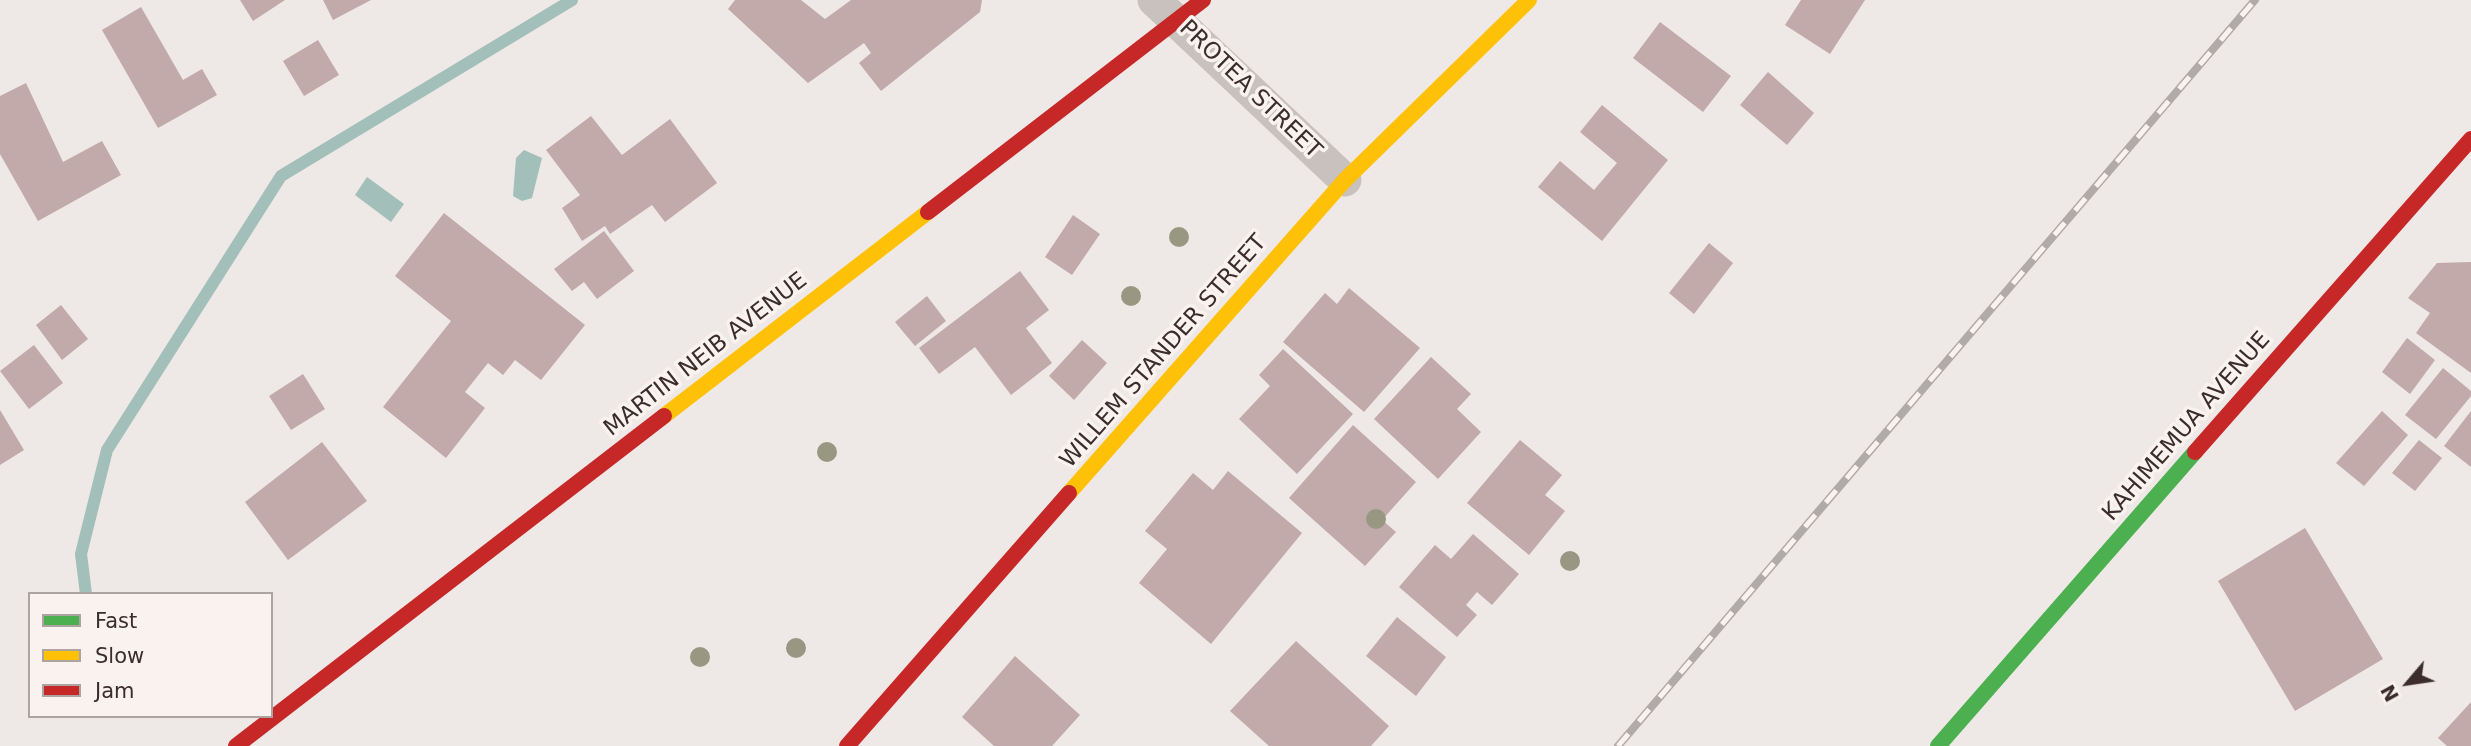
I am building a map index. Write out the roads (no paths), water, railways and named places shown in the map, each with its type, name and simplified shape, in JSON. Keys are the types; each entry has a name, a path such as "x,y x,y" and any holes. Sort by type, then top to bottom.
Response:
{"street":[{"name":"MARTIN NEIB AVENUE","path":"273,717 1166,10 1203,0"},
{"name":"WILLEM STANDER STREET","path":"847,746 1345,180 1529,0"},
{"name":"PROTEA STREET","path":"1166,10 1345,180"},
{"name":"KAHIMEMUA AVENUE","path":"1938,746 1992,682 2466,156"},
{"name":"MARTIN NEIB AVENUE","path":"236,746 271,718"}],"water":[{"path":"524,150 542,158 532,198 522,201 513,196 516,158"},
{"path":"367,177 404,204 391,222 355,195"}],"waterway":[{"path":"86,592 81,554 107,450 281,176 572,0"}],"railway":[{"path":"1618,746 2255,0"}]}
